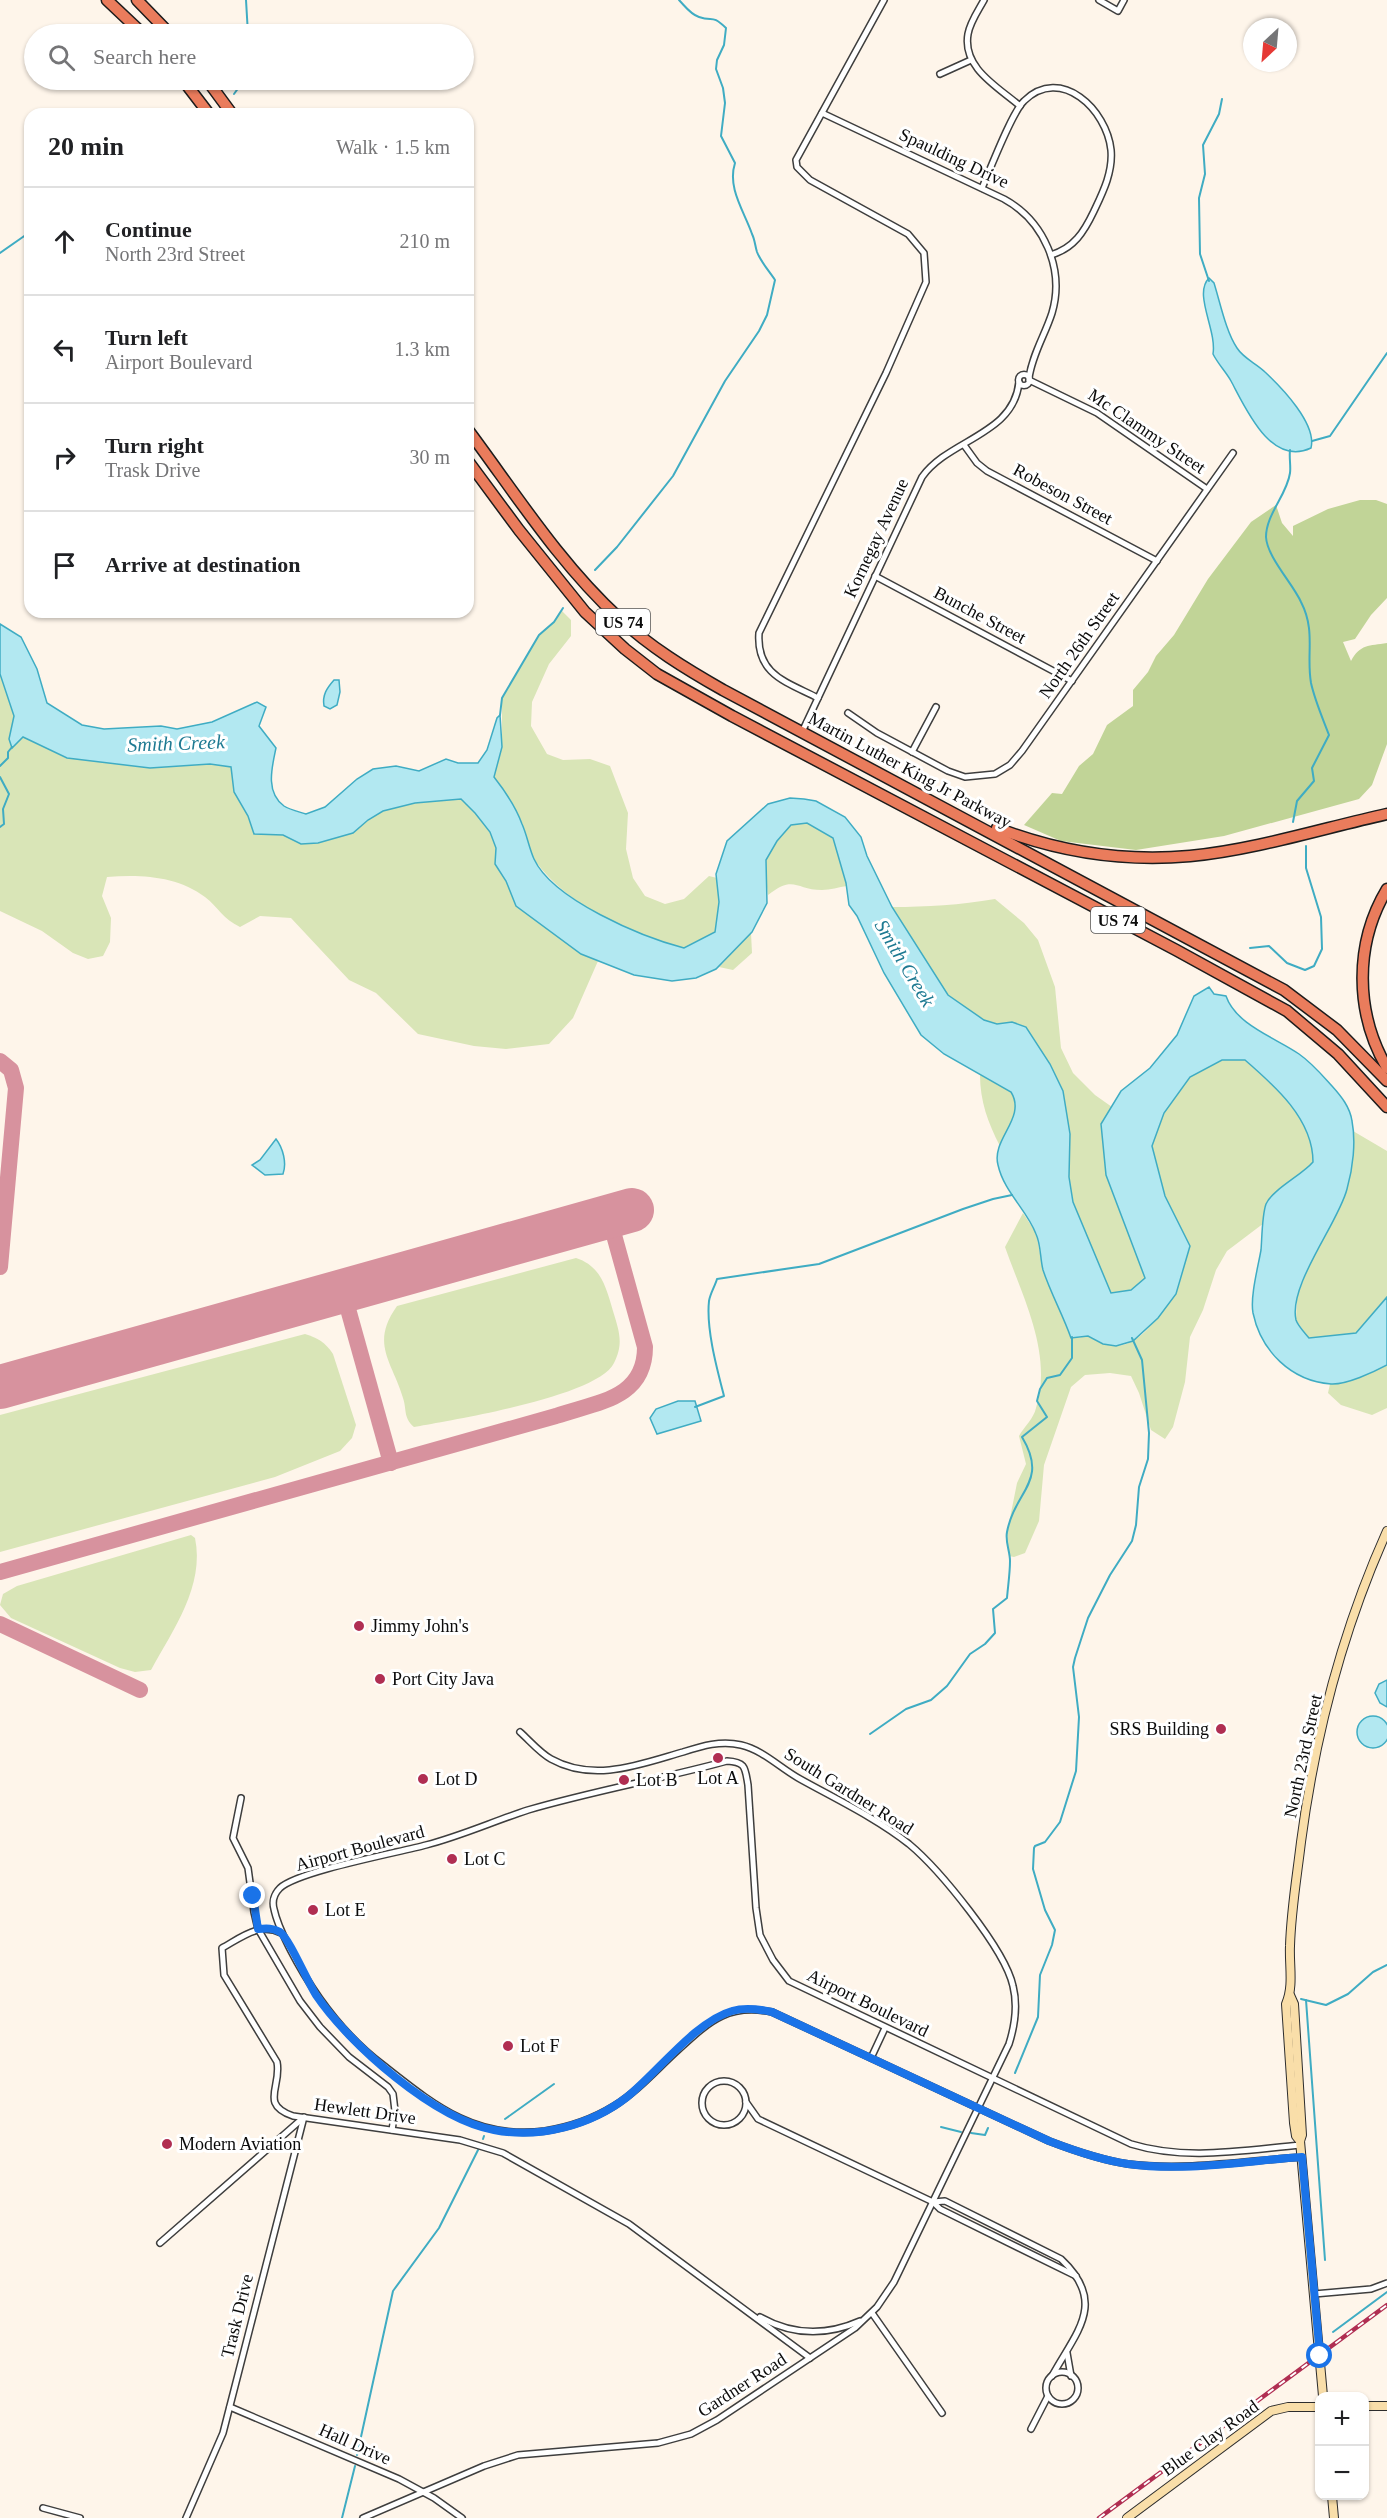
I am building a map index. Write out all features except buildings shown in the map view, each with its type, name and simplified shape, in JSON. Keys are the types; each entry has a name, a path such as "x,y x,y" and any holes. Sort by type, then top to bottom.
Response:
{"highway":[{"path":"107,0 132,24"},
{"path":"137,0 160,24"},
{"path":"191,90 204,108"},
{"path":"214,90 228,108"},
{"name":"Martin Luther King Jr Parkway","path":"474,438 560,554 619,618 680,665 1284,990 1337,1030 1387,1081"},
{"name":"Martin Luther King Jr Parkway","path":"474,469 519,530 585,612 618,643 657,674 732,716 1254,991 1287,1011 1338,1054 1387,1107"},
{"path":"956,813 1044,844 1091,854 1135,858 1192,856 1226,851 1387,814"},
{"path":"1387,889 1371,924 1362,964 1362,985 1373,1041 1387,1068"}],"main road":[{"name":"North 23rd Street","path":"1323,2392 1302,2157 1294,2124 1286,2004 1290,1995 1290,1944 1301,1841 1316,1756 1347,1638 1387,1531"},
{"path":"1369,2406 1387,2406"},
{"name":"Blue Clay Road","path":"1127,2518 1271,2411 1288,2407 1315,2407"},
{"path":"1332,2500 1334,2518"}],"street":[{"path":"818,698 780,679 763,663 758,647 759,633 886,373 926,282 924,253 908,234 810,180 797,167 796,160 884,0"},
{"path":"984,0 968,34 967,45 971,60 984,76 1020,106"},
{"path":"1099,0 1118,11 1124,0"},
{"path":"940,74 971,60"},
{"path":"982,188 1020,106 1028,98 1054,88 1068,90 1084,99 1103,123 1110,142 1110,172 1086,229 1069,248 1051,255"},
{"name":"Spaulding Drive","path":"822,113 1012,203 1024,213 1042,236 1051,255"},
{"name":"Kornegay Avenue","path":"802,732 922,477 940,458 998,422 1011,406 1025,382 1052,314 1056,278 1051,255"},
{"name":"Kornegay Avenue","path":"1025,382 1022,375 1031,366"},
{"name":"Mc Clammy Street","path":"1025,382 1066,396 1097,413 1207,489"},
{"name":"Robeson Street","path":"964,445 976,463 987,471 1157,561"},
{"name":"North 26th Street","path":"912,752 957,775 975,777 995,774 1017,758 1233,453"},
{"name":"Bunche Street","path":"875,576 1072,681"},
{"path":"848,714 868,728 912,752 936,707"},
{"name":"South Gardner Road","path":"520,1732 550,1759 572,1768 596,1771 635,1766 699,1747 721,1743 742,1745 765,1755 781,1768 849,1805 909,1845 938,1873 991,1942 1007,1968 1016,2005 1014,2027 1009,2044 992,2079"},
{"name":"Airport Boulevard","path":"1300,2143 1207,2153 1160,2151 1111,2135 789,1981 772,1960 760,1935 756,1908 748,1785 745,1767 738,1761 727,1761 528,1810 451,1839 294,1881 279,1889 274,1896 273,1906 283,1934 324,2006 364,2050 444,2110 493,2130 511,2132 546,2130 577,2124 595,2116 628,2096 712,2020 740,2009 772,2012 1049,2141 1093,2157 1126,2164 1185,2166 1302,2157"},
{"path":"241,1797 233,1838 248,1868 258,1929 300,2001 320,2027 349,2057 388,2087 393,2094 395,2111 392,2130"},
{"path":"258,1929 271,1928 283,1934"},
{"name":"Hewlett Drive","path":"258,1929 222,1948 224,1975 277,2062 279,2072 273,2094 275,2106 282,2112 460,2140 503,2153 629,2224 810,2358"},
{"path":"871,2058 885,2028"},
{"name":"Gardner Road","path":"363,2518 484,2466 518,2455 658,2443 682,2438 717,2420 810,2358 867,2318 894,2282 992,2079"},
{"path":"759,2119 739,2120 725,2125 711,2121 702,2110 702,2096 711,2085 725,2081 739,2086 746,2102 759,2119 933,2202 940,2209 1076,2276 1086,2297 1085,2313 1067,2353 1046,2385 1048,2396 1031,2429"},
{"path":"739,2120 746,2102"},
{"path":"160,2243 304,2117"},
{"name":"Trask Drive","path":"186,2518 214,2456 230,2407 304,2117"},
{"path":"1314,2294 1371,2289 1387,2283"},
{"path":"741,2307 769,2322 800,2331 830,2331 867,2318"},
{"path":"872,2313 942,2413"},
{"path":"1048,2396 1061,2404 1074,2398 1077,2384 1071,2376 1067,2353"},
{"path":"1052,2376 1062,2373 1071,2376"},
{"name":"Hall Drive","path":"230,2407 424,2492 462,2518"},
{"path":"43,2508 80,2518"}],"green space":[{"path":"1360,500 1376,500 1387,504 1387,598 1371,615 1355,639 1343,642 1351,661 1354,655 1362,649 1387,643 1387,744 1372,785 1359,799 1224,836 1136,850 1061,841 1024,825 1052,793 1062,794 1079,766 1093,754 1107,725 1133,706 1133,690 1148,672 1156,656 1174,635 1208,579 1251,522 1276,505 1282,523 1293,536 1293,526 1328,509"},
{"path":"562,611 571,620 571,636 549,664 532,702 531,726 547,754 563,760 590,759 610,766 628,813 626,849 633,878 645,896 665,904 684,899 709,876 717,878 719,902 715,932 684,948 623,927 603,917 565,892 549,878 536,862 519,818 494,777 502,747 502,698 539,635 554,622"},
{"path":"0,674 14,716 9,739 14,747 23,737 67,758 150,768 210,764 231,767 234,792 248,816 254,834 283,835 301,844 353,833 383,811 415,803 461,799 490,832 496,848 495,864 506,881 516,906 581,954 598,961 573,1018 549,1044 506,1049 474,1046 418,1034 376,993 349,980 291,918 260,916 240,927 194,890 158,878 107,877 102,896 111,918 110,942 103,956 88,959 73,953 42,931 0,911"},
{"path":"796,823 807,823 833,838 847,886 822,890 790,884 768,895 766,861 782,834"},
{"path":"995,899 1024,923 1038,940 1055,987 1061,1048 1073,1073 1095,1095 1112,1107 1101,1124 1106,1175 1145,1278 1131,1290 1110,1293 1073,1202 1069,1177 1070,1134 1063,1091 1050,1064 1026,1027 1012,1022 997,1024 984,1020 948,995 892,907 918,907"},
{"path":"751,933 752,953 733,970 719,967"},
{"path":"1222,1060 1245,1060 1280,1093 1307,1131 1313,1162 1270,1199 1265,1208 1264,1223 1227,1251 1216,1270 1203,1310 1190,1337 1185,1382 1173,1427 1165,1439 1151,1430 1131,1376 1110,1373 1085,1375 1071,1387 1044,1465 1039,1521 1025,1553 1014,1557 1009,1556 1007,1533 1017,1483 1026,1464 1019,1436 1035,1412 1041,1367 1034,1326 1005,1247 1023,1213 1036,1233 1043,1269 1071,1338 1090,1337 1116,1346 1130,1342 1143,1334 1164,1307 1190,1246 1165,1196 1152,1146 1163,1113 1190,1077"},
{"path":"980,1075 1008,1089 1015,1097 1016,1111 1000,1146 985,1112"},
{"path":"1353,1131 1387,1151 1387,1297 1356,1333 1309,1338 1296,1320 1297,1297 1353,1151"},
{"path":"576,1258 591,1266 601,1278 619,1331 620,1343 617,1356 603,1375 556,1396 494,1412 414,1427 407,1417 384,1342 389,1319 397,1306"},
{"path":"305,1334 321,1341 333,1354 356,1425 352,1438 340,1451 275,1477 0,1552 0,1415"},
{"path":"1387,1365 1387,1408 1372,1415 1341,1405 1328,1393 1330,1384 1357,1378"},
{"path":"191,1535 195,1538 197,1556 191,1590 177,1623 151,1670 135,1672 120,1668 11,1618 0,1605 3,1594 17,1586"}],"water":[{"path":"1209,278 1214,283 1226,325 1237,348 1262,369 1297,407 1309,428 1311,448 1297,452 1284,449 1272,443 1252,420 1213,354 1212,334 1203,293"},
{"name":"Smith Creek","path":"0,624 21,637 37,669 47,703 82,725 104,729 161,726 177,729 212,722 257,702 266,707 259,726 276,748 271,779 274,794 284,806 306,814 325,807 357,779 373,769 396,766 419,771 446,759 458,763 478,763 487,750 500,715 502,747 494,777 517,811 534,859 544,874 560,889 600,915 666,943 684,948 715,932 719,902 716,874 727,841 768,804 790,798 816,801 845,817 861,837 867,856 892,907 948,995 984,1020 997,1024 1012,1022 1026,1027 1050,1064 1063,1091 1070,1134 1069,1177 1073,1202 1111,1293 1131,1290 1145,1278 1106,1175 1101,1124 1121,1091 1150,1068 1177,1035 1194,996 1209,987 1214,994 1226,996 1238,1015 1247,1023 1313,1065 1339,1094 1349,1111 1354,1146 1349,1181 1342,1203 1299,1289 1296,1320 1309,1338 1356,1333 1387,1297 1387,1365 1337,1384 1316,1382 1303,1377 1280,1362 1263,1340 1252,1306 1266,1204 1275,1193 1313,1162 1307,1132 1299,1118 1280,1092 1245,1060 1222,1060 1190,1077 1164,1113 1152,1146 1165,1196 1190,1246 1176,1294 1158,1318 1133,1341 1116,1346 1103,1344 1088,1336 1071,1338 1043,1270 1036,1234 1005,1184 998,1165 999,1146 1015,1111 1015,1102 1011,1092 944,1054 921,1035 884,973 857,916 849,905 846,883 833,838 807,823 791,825 777,841 766,860 767,903 752,932 716,969 696,978 672,981 634,975 581,954 516,906 506,881 495,864 496,848 490,832 461,799 415,803 383,811 353,833 318,843 301,844 283,835 254,834 248,816 234,792 231,767 210,764 150,768 67,758 23,737 12,748 9,739 14,716 0,674"},
{"path":"334,680 339,680 340,692 337,705 330,709 324,706 324,695"},
{"path":"276,1139 284,1156 283,1174 265,1175 252,1165 260,1160"},
{"path":"678,1401 695,1401 701,1421 657,1434 650,1418 656,1409"},
{"path":"1387,1680 1387,1707 1380,1703 1375,1693 1379,1684"},
{"path":"1373,1716 1384,1721 1388,1726 1388,1738 1384,1743 1373,1748 1362,1743 1357,1732 1362,1721"}],"waterway":[{"path":"246,0 247,24"},
{"path":"595,570 617,547 673,476 725,381 759,331 767,315 775,280 757,252 735,190 733,181 735,163 721,136 725,103 723,88 716,69 717,60 724,45 726,28 715,20 696,16 679,0"},
{"path":"234,94 237,90"},
{"path":"1209,281 1200,254 1199,198 1205,174 1203,145 1219,114 1222,99"},
{"path":"0,253 24,236"},
{"path":"1312,441 1330,436 1387,353"},
{"path":"1290,450 1288,481 1269,520 1267,545 1306,613 1311,683 1329,735 1312,768 1314,781 1297,801 1293,822"},
{"path":"500,715 502,698 539,635 554,622 563,608"},
{"path":"0,766 8,758 8,752 12,747"},
{"path":"0,777 9,794 3,809 4,824 0,827"},
{"path":"1250,948 1269,946 1287,963 1305,970 1314,966 1322,949 1321,917 1306,868 1306,846"},
{"path":"695,1407 724,1396 713,1349 708,1312 710,1296 717,1279 819,1264 963,1209 1012,1195"},
{"path":"870,1734 906,1709 931,1700 947,1686 970,1654 985,1644 995,1633 993,1609 1007,1598 1010,1561 1007,1532 1011,1518 1031,1476 1032,1465 1022,1437 1047,1417 1037,1401 1040,1389 1047,1378 1060,1375 1072,1358 1072,1337"},
{"path":"1015,2073 1038,2017 1040,1975 1052,1945 1055,1930 1045,1910 1033,1869 1034,1848 1045,1842 1060,1822 1076,1771 1079,1717 1073,1667 1088,1618 1110,1575 1132,1541 1136,1525 1139,1487 1148,1459 1149,1433 1142,1360 1132,1338"},
{"path":"1301,1999 1326,2005 1348,1994 1373,1972 1387,1965"},
{"path":"1306,2000 1325,2260"},
{"path":"505,2119 554,2084"},
{"path":"941,2127 961,2132"},
{"path":"971,2133 985,2135 988,2128"},
{"path":"357,2455 393,2291 439,2228 478,2150"},
{"path":"1333,2332 1387,2292"},
{"path":"342,2518 355,2466"}],"taxiway":[{"path":"0,1061 11,1070 16,1088 0,1267"},
{"path":"0,1572 556,1416 616,1396 637,1378 643,1364 645,1347 609,1217"},
{"path":"343,1291 391,1463"},
{"path":"0,1624 140,1690"}],"runway":[{"path":"0,1387 632,1210"}],"railway":[{"path":"1099,2518 1387,2305"}],"place":[{"name":"Jimmy John's","path":"359,1626"},
{"name":"Port City Java","path":"380,1679"},
{"name":"SRS Building","path":"1221,1729"},
{"name":"Lot A","path":"718,1758"},
{"name":"Lot D","path":"423,1779"},
{"name":"Lot B","path":"624,1780"},
{"name":"Lot C","path":"452,1859"},
{"name":"Lot E","path":"313,1910"},
{"name":"Lot F","path":"508,2046"},
{"name":"Modern Aviation","path":"167,2144"}],"route":[{"path":"253,1896 258,1929 271,1928 283,1934 314,1992 346,2033 375,2060 444,2110 474,2125 493,2130 535,2132 558,2129 595,2116 628,2096 712,2020 731,2011 761,2009 772,2012 1049,2141 1093,2157 1126,2164 1172,2167 1302,2157 1320,2356"}]}
